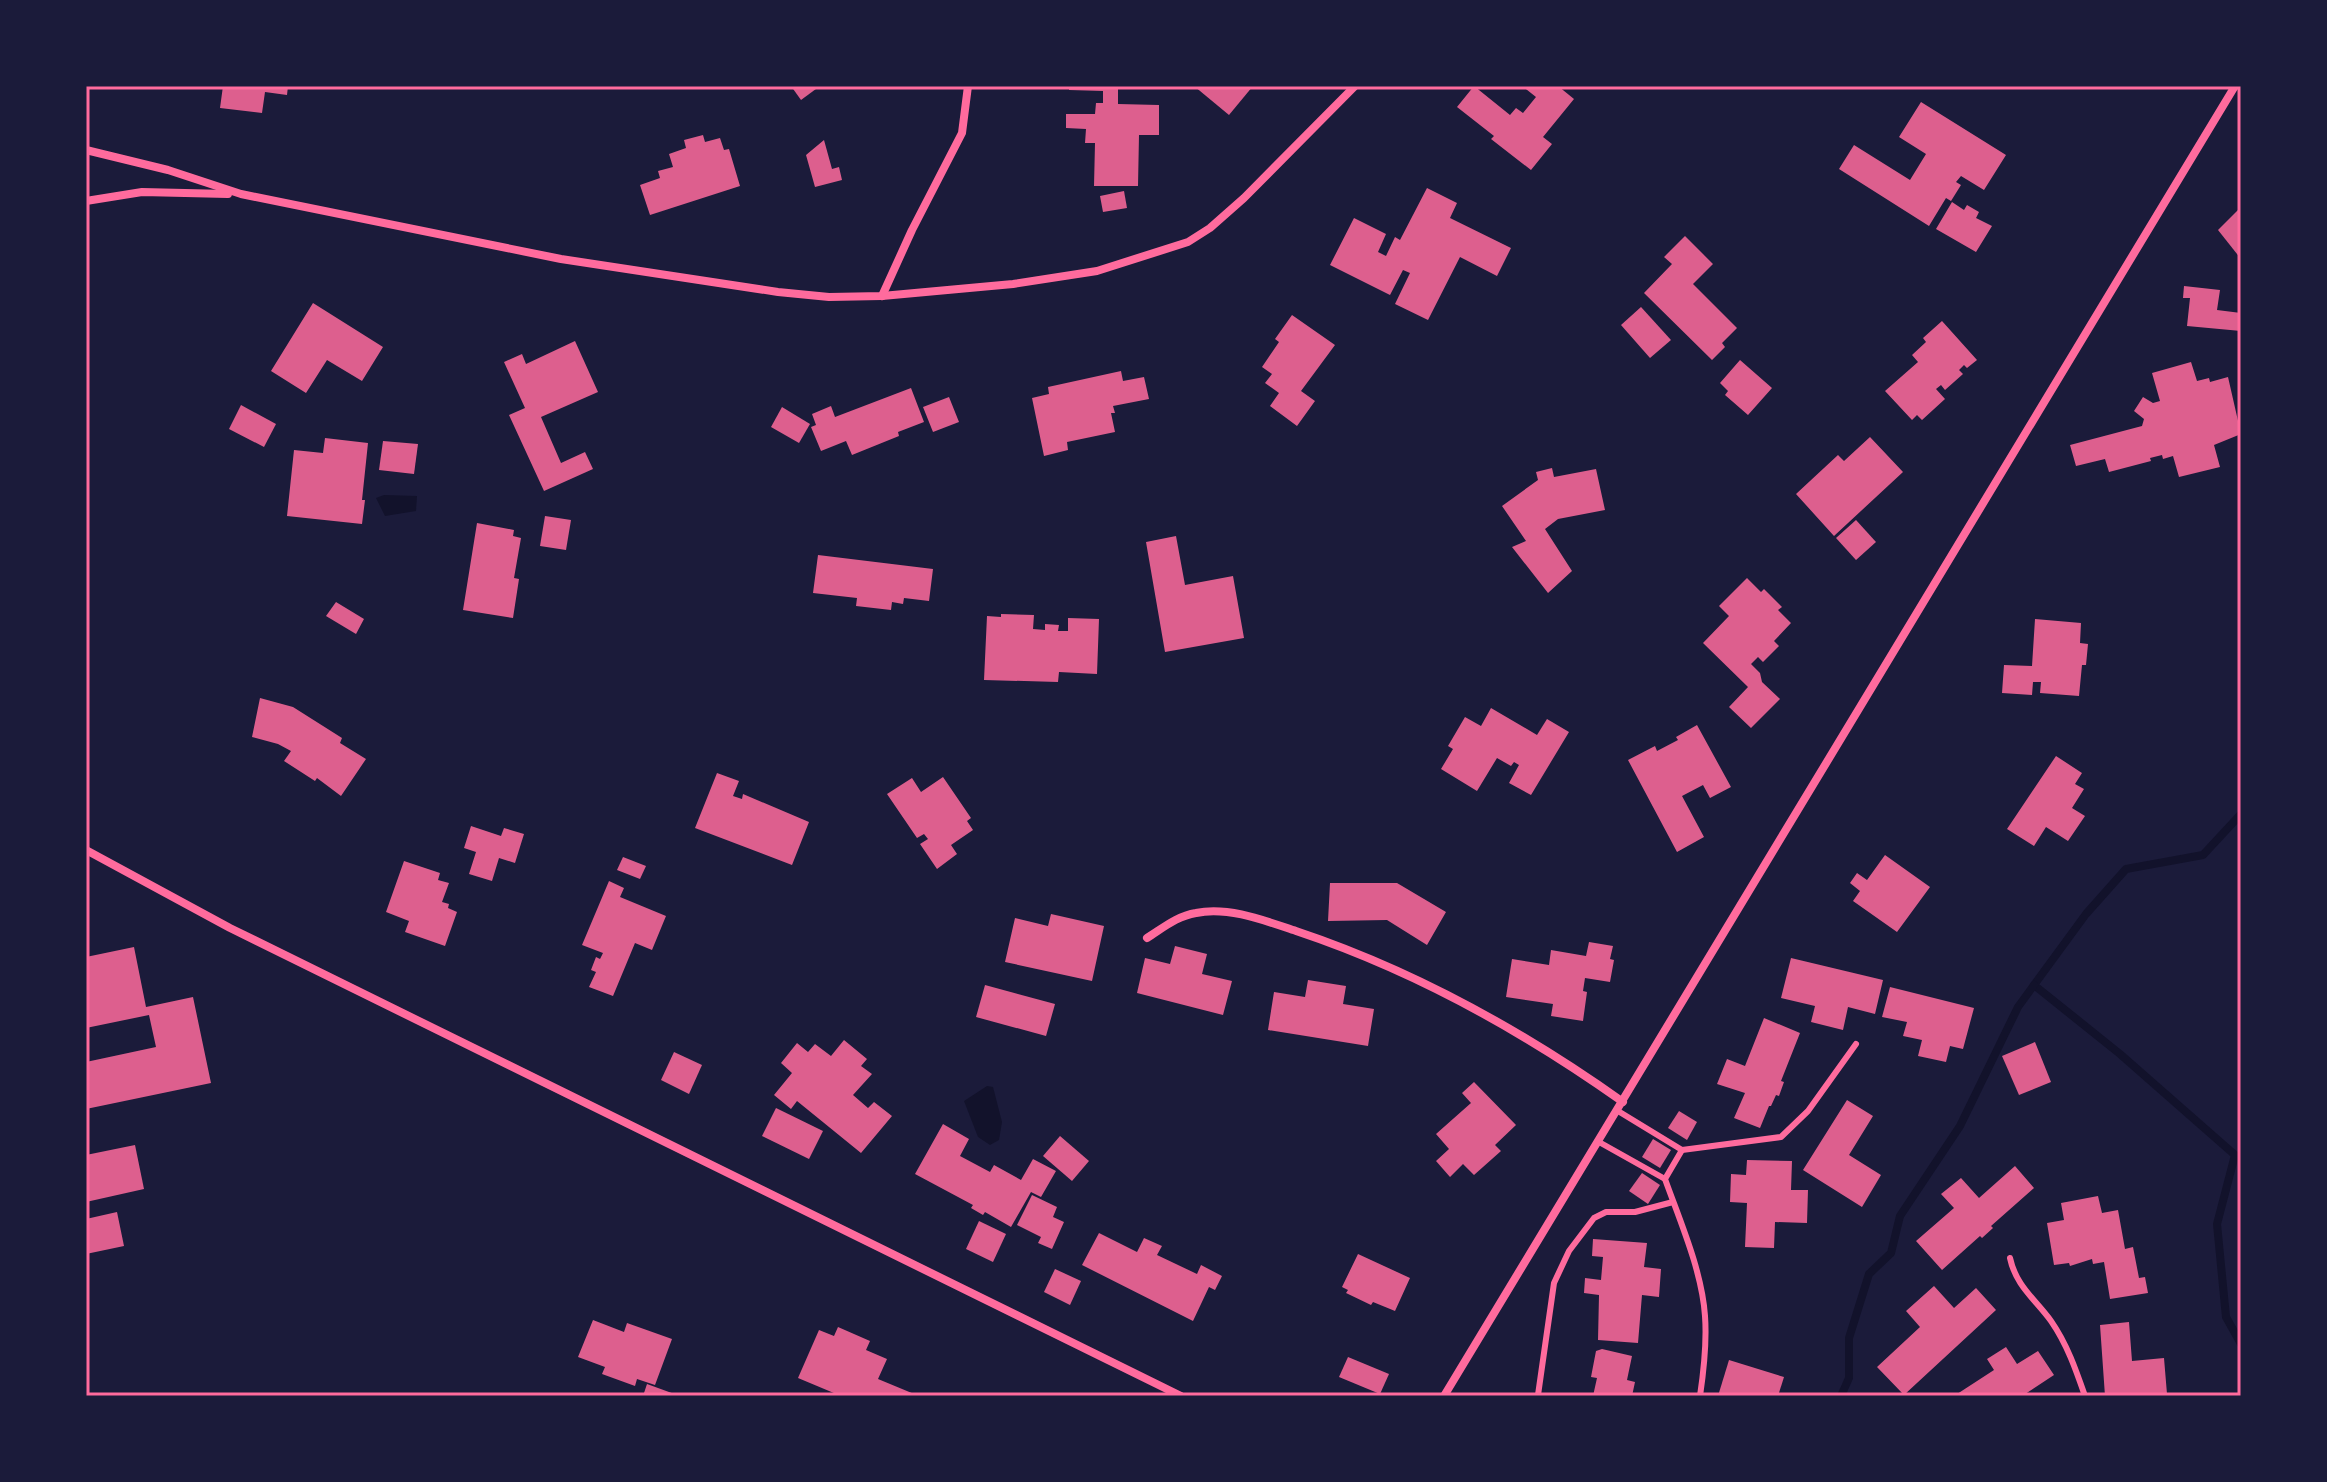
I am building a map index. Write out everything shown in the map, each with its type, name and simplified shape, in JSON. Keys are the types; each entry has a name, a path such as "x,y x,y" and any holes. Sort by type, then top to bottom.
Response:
{"street":[{"path":"882,296 962,133 968,86"},
{"path":"86,150 168,170 241,194 448,237 660,275 778,292 829,297 882,296 1013,284 1097,271 1188,242 1210,228 1244,198 1355,86"},
{"path":"1444,1396 2235,86"},
{"path":"86,201 142,192 241,194"},
{"path":"86,850 244,935 1181,1396"},
{"path":"1147,938 1178,918 1215,911 1261,919 1334,943 1401,971 1565,1061 1620,1107"}],"lane":[{"path":"1620,1107 1682,1150 1781,1137 1808,1111 1856,1044"},
{"path":"1599,1142 1665,1179 1685,1231 1705,1312 1706,1344 1700,1396"},
{"path":"1665,1179 1682,1150"},
{"path":"1538,1395 1554,1283 1569,1251 1594,1218 1606,1212 1635,1212 1673,1202"},
{"path":"2010,1258 2016,1279 2051,1322 2065,1346 2085,1396"}],"shaded area":[{"path":"384,495 417,496 416,511 385,516 376,498"},
{"path":"987,1086 993,1087 1002,1122 999,1140 990,1145 978,1137 964,1101"}],"building":[{"path":"223,86 288,86 287,95 265,92 262,113 220,108"},
{"path":"791,86 820,86 801,100"},
{"path":"1069,86 1118,86 1118,104 1159,105 1159,135 1139,135 1138,186 1094,186 1095,143 1085,143 1086,129 1066,128 1066,114 1095,114 1096,103 1103,103 1103,91 1069,90"},
{"path":"1194,86 1253,86 1229,115"},
{"path":"1474,86 1510,115 1516,108 1523,113 1536,97 1522,86 1558,86 1574,99 1543,137 1552,144 1531,170 1457,107"},
{"path":"1921,102 2006,155 1984,190 1961,176 1956,182 1961,185 1951,201 1946,198 1929,226 1839,169 1854,145 1910,180 1926,154 1899,137"},
{"path":"703,135 705,142 720,138 724,150 729,149 740,186 650,215 640,185 660,178 658,171 673,167 669,154 686,148 684,140"},
{"path":"824,140 832,169 839,167 842,180 815,187 806,155"},
{"path":"1427,188 1457,203 1450,218 1511,248 1497,276 1460,257 1428,320 1395,304 1410,273 1403,270 1390,295 1330,265 1354,218 1386,234 1378,252 1386,256 1395,237 1400,240"},
{"path":"1124,191 1127,208 1103,212 1100,196"},
{"path":"1952,202 1964,210 1967,205 1979,212 1976,218 1992,226 1976,252 1936,229"},
{"path":"2241,207 2241,259 2218,230"},
{"path":"1685,236 1713,264 1693,284 1737,328 1722,343 1725,347 1712,360 1644,293 1672,264 1664,257"},
{"path":"2184,286 2220,290 2217,310 2241,313 2241,331 2187,326 2190,298 2183,298"},
{"path":"313,303 383,347 362,381 327,360 306,393 271,371"},
{"path":"1641,307 1671,340 1650,358 1621,325"},
{"path":"1292,315 1335,345 1301,391 1315,401 1297,426 1270,406 1279,393 1265,383 1272,374 1262,367 1279,342 1275,339"},
{"path":"1942,321 1977,360 1967,368 1964,365 1959,370 1963,374 1945,390 1941,385 1936,389 1945,399 1922,420 1917,415 1912,420 1885,391 1918,362 1912,355 1926,342 1923,338"},
{"path":"575,341 598,392 541,417 561,463 585,452 593,469 544,491 509,415 525,408 504,362 522,354 526,364"},
{"path":"1740,360 1772,388 1748,415 1725,395 1728,391 1720,383"},
{"path":"2191,362 2197,381 2209,378 2210,382 2228,377 2241,434 2214,445 2220,467 2179,477 2173,456 2163,459 2162,455 2109,472 2105,459 2076,466 2070,445 2142,426 2144,419 2134,411 2143,397 2153,403 2160,401 2152,373"},
{"path":"1121,371 1123,381 1144,377 1149,399 1113,406 1115,413 1111,413 1115,432 1067,442 1068,450 1044,456 1032,398 1049,394 1048,387"},
{"path":"911,388 924,422 852,455 846,441 821,451 811,427 816,425 812,414 831,406 835,417"},
{"path":"949,397 959,422 933,432 923,407"},
{"path":"241,405 276,424 264,447 229,429"},
{"path":"782,407 810,424 799,443 771,427"},
{"path":"1870,437 1903,472 1834,536 1796,494 1838,455 1844,461"},
{"path":"325,438 368,443 362,524 287,516 294,450 323,453"},
{"path":"383,441 418,444 414,474 379,470"},
{"path":"1552,468 1554,477 1596,469 1605,510 1558,519 1545,529 1572,571 1548,593 1512,547 1526,541 1502,506 1538,480 1536,472"},
{"path":"545,516 571,520 566,550 540,546"},
{"path":"1856,520 1876,542 1856,560 1836,538"},
{"path":"477,523 514,530 513,536 521,538 514,578 519,579 513,618 463,610"},
{"path":"1176,536 1185,585 1233,576 1244,638 1165,652 1146,542"},
{"path":"818,555 933,569 929,601 904,598 903,604 892,602 891,610 856,606 857,598 813,593"},
{"path":"1747,578 1782,607 1778,610 1791,623 1774,641 1779,646 1763,662 1758,657 1751,664 1760,673 1762,682 1780,699 1751,728 1729,707 1748,687 1703,643 1729,616 1719,606"},
{"path":"336,602 364,619 356,634 326,616"},
{"path":"1001,614 1034,615 1033,629 1045,630 1045,624 1059,625 1058,631 1068,631 1068,618 1099,619 1097,674 1059,672 1058,682 984,680 987,616 1001,617"},
{"path":"2035,619 2081,623 2080,643 2088,644 2079,696 2040,693 2041,682 2033,682 2032,695 2002,693 2004,665 2032,666"},
{"path":"260,698 293,707 342,738 340,743 366,759 341,796 317,778 315,781 284,761 291,751 252,737"},
{"path":"1491,708 1537,735 1547,719 1569,732 1531,795 1509,783 1519,765 1514,762 1511,766 1497,758 1477,791 1441,769 1453,749 1448,746 1465,717 1481,726"},
{"path":"1697,725 1731,787 1710,798 1703,785 1682,796 1704,837 1677,852 1628,760 1655,746 1657,751"},
{"path":"2056,756 2082,773 2075,784 2084,789 2072,808 2085,816 2068,841 2046,827 2034,846 2007,829"},
{"path":"717,773 739,781 733,796 742,799 743,794 809,822 792,865 695,828"},
{"path":"943,777 971,818 967,821 973,830 951,845 957,854 937,869 920,844 928,839 924,834 917,838 887,794 912,778 921,792"},
{"path":"471,826 501,836 504,828 524,834 515,863 499,858 492,881 469,874 476,852 464,848"},
{"path":"1885,855 1930,887 1897,932 1853,901 1860,891 1850,883 1857,873 1867,880"},
{"path":"623,857 646,866 640,879 617,870"},
{"path":"404,861 440,873 438,880 449,883 442,902 457,912 445,946 405,932 409,921 386,912"},
{"path":"609,881 624,888 620,897 666,916 652,950 635,943 613,996 589,987 596,972 591,970 596,957 600,959 603,953 582,945"},
{"path":"1330,883 1397,883 1446,912 1427,945 1387,920 1328,921"},
{"path":"1051,914 1104,926 1092,981 1005,962 1015,918 1048,926"},
{"path":"1589,942 1613,946 1610,959 1614,960 1610,982 1585,978 1583,991 1587,992 1583,1021 1551,1016 1553,1004 1506,997 1512,959 1549,965 1551,950 1586,956"},
{"path":"1175,946 1207,954 1202,974 1232,981 1223,1015 1137,993 1145,958 1170,964"},
{"path":"134,947 146,1007 193,997 211,1083 86,1109 86,1062 156,1047 149,1015 86,1028 86,957"},
{"path":"1791,958 1883,980 1875,1014 1848,1007 1843,1030 1811,1022 1815,1006 1781,998"},
{"path":"1308,980 1346,986 1343,1004 1374,1009 1368,1046 1268,1030 1274,992 1305,997"},
{"path":"985,985 1055,1004 1046,1036 976,1017"},
{"path":"1890,987 1974,1008 1963,1049 1950,1046 1946,1062 1918,1056 1922,1040 1903,1036 1907,1022 1882,1017"},
{"path":"1764,1018 1800,1033 1781,1081 1784,1082 1779,1096 1776,1095 1769,1106 1760,1128 1734,1118 1745,1093 1717,1084 1727,1059 1745,1066"},
{"path":"844,1040 867,1059 861,1066 872,1074 853,1095 868,1108 874,1102 892,1116 861,1153 797,1101 791,1109 774,1095 792,1073 781,1063 797,1043 808,1052 815,1044 831,1056"},
{"path":"2035,1042 2051,1082 2019,1095 2002,1056"},
{"path":"674,1052 702,1065 689,1094 661,1080"},
{"path":"1474,1082 1516,1125 1495,1145 1501,1151 1474,1175 1463,1164 1450,1177 1436,1161 1449,1149 1436,1134 1471,1103 1462,1093"},
{"path":"1847,1100 1873,1116 1849,1155 1881,1175 1862,1207 1803,1170"},
{"path":"776,1108 823,1131 809,1159 762,1136"},
{"path":"1679,1111 1697,1122 1687,1140 1668,1128"},
{"path":"943,1124 969,1139 960,1156 990,1172 994,1165 1021,1180 1033,1159 1056,1171 1041,1197 1031,1192 1011,1227 985,1212 983,1215 971,1208 973,1205 915,1174"},
{"path":"1060,1136 1089,1161 1072,1181 1043,1156"},
{"path":"1653,1139 1671,1150 1660,1168 1642,1157"},
{"path":"135,1145 144,1189 86,1202 86,1155"},
{"path":"1747,1160 1792,1161 1791,1190 1808,1190 1807,1223 1775,1222 1774,1248 1745,1247 1747,1203 1730,1202 1731,1174 1746,1175"},
{"path":"2015,1166 2034,1188 1991,1226 1993,1228 1982,1238 1980,1236 1942,1270 1916,1241 1954,1208 1941,1194 1961,1178 1979,1198"},
{"path":"1642,1173 1660,1185 1648,1204 1629,1191"},
{"path":"1032,1195 1057,1207 1053,1217 1064,1222 1052,1249 1038,1243 1041,1237 1017,1225"},
{"path":"2098,1196 2102,1213 2118,1210 2125,1249 2133,1247 2139,1278 2145,1277 2148,1293 2110,1299 2104,1262 2093,1264 2092,1259 2070,1266 2069,1263 2054,1265 2047,1223 2064,1220 2061,1203"},
{"path":"117,1212 124,1246 86,1254 86,1219"},
{"path":"979,1221 1006,1234 993,1262 966,1249"},
{"path":"1099,1233 1137,1252 1144,1238 1162,1246 1157,1255 1197,1274 1201,1265 1222,1276 1215,1290 1209,1287 1193,1321 1082,1265"},
{"path":"1593,1239 1647,1243 1644,1267 1661,1269 1659,1297 1642,1295 1638,1343 1598,1340 1599,1295 1584,1293 1585,1278 1601,1280 1603,1257 1592,1256"},
{"path":"1358,1254 1410,1278 1395,1311 1373,1302 1371,1305 1346,1293 1348,1290 1342,1287"},
{"path":"1055,1269 1081,1281 1070,1305 1044,1292"},
{"path":"1934,1286 1954,1308 1976,1288 1996,1310 1904,1395 1877,1367 1920,1327 1906,1311"},
{"path":"593,1320 624,1332 627,1323 672,1339 655,1385 637,1379 635,1386 602,1374 605,1367 578,1357"},
{"path":"2129,1322 2132,1361 2164,1358 2167,1394 2105,1396 2100,1325"},
{"path":"838,1327 870,1341 866,1350 887,1359 878,1379 919,1396 841,1396 798,1378 819,1330 834,1336"},
{"path":"2006,1347 2017,1364 2038,1351 2054,1375 2022,1396 1954,1396 1994,1370 1987,1359"},
{"path":"1602,1349 1632,1356 1627,1380 1635,1382 1632,1396 1593,1396 1597,1378 1591,1377 1596,1351"},
{"path":"1348,1357 1389,1374 1380,1394 1339,1377"},
{"path":"1729,1360 1784,1377 1778,1396 1718,1396"},
{"path":"647,1384 680,1396 643,1396"}],"waterway":[{"path":"2241,814 2203,855 2126,869 2086,914 2034,985 2120,1054 2235,1155 2217,1224 2226,1317 2241,1344"},
{"path":"1841,1396 1849,1378 1849,1338 1869,1274 1891,1253 1900,1216 1960,1126 2018,1007 2034,985"}]}
